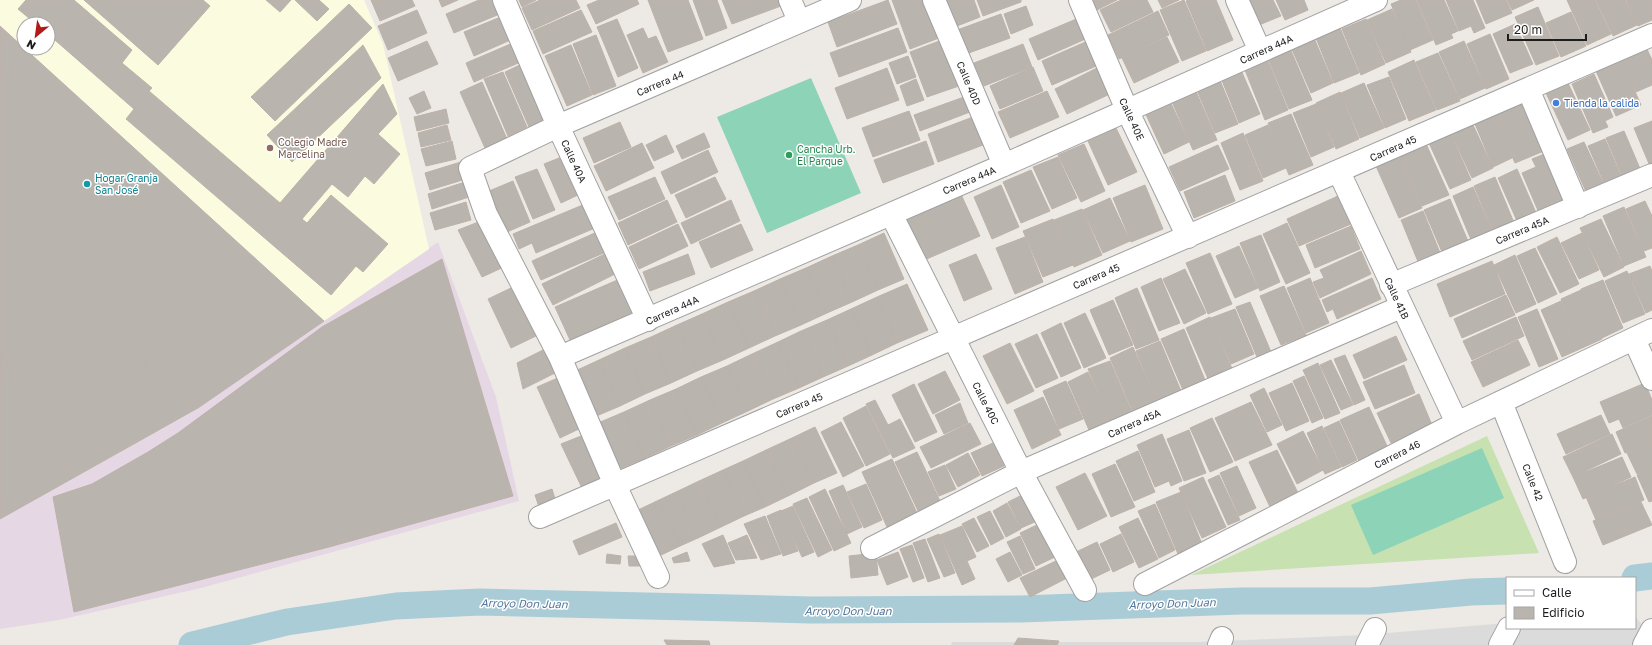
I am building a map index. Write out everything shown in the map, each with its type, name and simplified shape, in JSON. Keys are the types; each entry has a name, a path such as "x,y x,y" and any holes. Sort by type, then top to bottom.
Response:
{"street":[{"name":"Calle 40A","path":"504,0 558,126 648,320"},
{"path":"790,0 799,22"},
{"name":"Carrera 44","path":"560,357 486,214 470,168 558,126 850,0"},
{"name":"Calle 40D","path":"934,0 1004,165"},
{"name":"Calle 40E","path":"1080,0 1128,110 1188,237"},
{"path":"1237,0 1260,51"},
{"name":"Carrera 44A","path":"560,357 1004,165 1376,0"},
{"name":"Carrera 45","path":"540,517 1339,172 1652,35"},
{"path":"1528,89 1578,206"},
{"name":"Calle 41B","path":"1339,172 1456,423"},
{"name":"Carrera 45A","path":"1391,286 1652,175"},
{"name":"Calle 40C","path":"891,214 1021,472 1085,590"},
{"name":"Carrera 45A","path":"872,548 1021,472 1401,307"},
{"path":"1643,334 1652,379"},
{"name":"Carrera 46","path":"1145,584 1456,423 1643,334"},
{"path":"560,357 615,485 658,577"},
{"name":"Calle 42","path":"1501,402 1565,562"},
{"path":"1500,645 1508,629"},
{"path":"1644,645 1652,630"}],"shaded area":[{"name":"Colegio Madre Marcelina","path":"0,0 364,0 383,44 429,249 324,321 33,56 56,56 56,16 16,16 16,41 0,26"},
{"path":"438,242 496,397 519,501 201,588 59,620 0,629 0,519 194,411"},
{"path":"1636,617 1644,627 1652,645 951,645 952,642 1198,642 1364,635 1506,623 1506,629 1636,629"}],"green space":[{"name":"Cancha Urb. El Parque","path":"811,78 861,193 767,233 717,117"},
{"path":"1487,436 1539,553 1191,575"},
{"path":"1482,448 1504,498 1373,555 1351,505"}],"building":[{"path":"26,0 74,0 132,50 122,63 152,88 149,91 280,203 383,84 397,114 378,134 400,154 374,184 365,176 348,197 332,184 302,219 307,223 331,195 388,244 363,272 356,266 331,295 126,119 134,109 56,41 56,16 26,16 18,9"},
{"path":"84,0 203,0 210,6 158,65"},
{"path":"266,0 291,0 280,12"},
{"path":"295,0 319,0 329,9 317,21"},
{"path":"371,0 412,0 415,6 380,21"},
{"path":"439,0 458,0 442,7"},
{"path":"479,0 497,0 502,13 454,33 446,14"},
{"path":"519,0 536,0 522,7"},
{"path":"540,0 576,0 580,8 532,30 522,8"},
{"path":"599,0 637,0 639,4 596,24 587,5"},
{"path":"648,0 688,0 703,39 668,52"},
{"path":"693,0 717,0 727,28 706,36"},
{"path":"722,0 778,0 781,6 732,24"},
{"path":"888,0 897,24 837,47 828,22"},
{"path":"892,0 925,0 939,38 910,49"},
{"path":"941,0 974,0 980,17 952,28"},
{"path":"977,0 1021,0 1021,2 983,16"},
{"path":"1092,0 1117,0 1097,10"},
{"path":"1121,0 1147,0 1153,12 1111,32 1100,10"},
{"path":"1158,0 1179,0 1162,8"},
{"path":"1184,0 1206,51 1182,61 1160,10"},
{"path":"1216,0 1233,40 1207,51 1186,1"},
{"path":"1247,0 1273,0 1281,16 1259,25"},
{"path":"1276,0 1304,0 1308,10 1285,20"},
{"path":"1401,0 1416,0 1433,40 1410,50 1391,4"},
{"path":"1417,0 1444,0 1458,31 1451,34 1453,38 1436,45"},
{"path":"1446,0 1473,0 1485,28 1474,33 1471,26 1459,31"},
{"path":"1476,0 1506,0 1512,13 1486,24"},
{"path":"1507,0 1534,0 1512,10"},
{"path":"1567,0 1595,0 1611,34 1587,45"},
{"path":"1596,0 1625,0 1637,25 1613,36"},
{"path":"1626,0 1652,0 1652,20 1638,26"},
{"path":"349,4 372,28 275,121 251,97"},
{"path":"1026,6 1033,25 1011,34 1004,14"},
{"path":"1538,7 1559,56 1536,65 1515,17"},
{"path":"1392,9 1411,52 1386,63 1367,20"},
{"path":"417,10 427,33 388,50 378,26"},
{"path":"581,10 592,32 543,54 533,31"},
{"path":"1158,11 1169,35 1119,59 1108,35"},
{"path":"1571,12 1586,46 1561,57 1546,23"},
{"path":"1001,14 1010,38 966,54 957,30"},
{"path":"503,16 513,39 474,56 464,32"},
{"path":"1081,17 1090,37 1038,60 1029,39"},
{"path":"617,19 638,68 618,77 597,27"},
{"path":"1366,19 1385,64 1361,75 1342,29"},
{"path":"1515,24 1533,64 1510,73 1493,34"},
{"name":"Hogar Granja San José","path":"0,26 16,41 16,56 33,56 324,321 198,408 0,519"},
{"path":"643,28 648,39 656,36 668,62 643,73 627,35"},
{"path":"898,28 907,52 839,77 830,53"},
{"path":"1340,28 1359,73 1334,83 1316,38"},
{"path":"0,31 16,45 16,56 29,56 0,88"},
{"path":"1490,34 1509,79 1486,89 1467,44"},
{"path":"596,35 616,86 593,95 573,44"},
{"path":"1167,37 1179,62 1134,83 1122,58"},
{"path":"1314,38 1333,83 1311,93 1291,47"},
{"path":"942,40 959,86 927,97 910,52"},
{"path":"1090,40 1101,64 1052,85 1042,61"},
{"path":"427,41 438,64 398,81 388,58"},
{"path":"1464,41 1485,88 1460,99 1439,52"},
{"path":"515,42 523,61 474,82 466,63"},
{"path":"1023,44 1032,67 984,86 974,63"},
{"path":"363,45 381,78 292,162 267,135"},
{"path":"571,45 592,95 567,106 545,56"},
{"path":"1289,46 1312,100 1289,109 1267,56"},
{"path":"1646,47 1652,60 1652,85 1636,92 1621,59"},
{"path":"1438,53 1460,101 1437,110 1416,62"},
{"path":"908,56 916,77 897,84 889,63"},
{"path":"1266,56 1288,110 1265,120 1243,65"},
{"path":"1414,60 1436,110 1409,121 1388,72"},
{"path":"1621,60 1641,105 1616,116 1596,71"},
{"path":"524,63 548,118 529,127 505,72"},
{"path":"1033,67 1043,91 1000,109 990,86"},
{"path":"1099,67 1112,93 1067,114 1055,89"},
{"path":"887,68 899,100 847,119 835,88"},
{"path":"1241,70 1260,114 1239,123 1221,78"},
{"path":"503,72 527,127 508,136 484,79"},
{"path":"1594,74 1613,117 1605,121 1608,127 1593,133 1572,84"},
{"path":"1389,77 1406,119 1385,128 1367,85"},
{"path":"1219,78 1238,124 1215,133 1196,88"},
{"path":"916,79 924,100 907,106 900,86"},
{"path":"482,82 507,139 485,148 460,92"},
{"path":"1364,83 1384,128 1360,138 1341,93"},
{"path":"1568,83 1590,130 1568,140 1546,93"},
{"path":"1194,87 1217,140 1193,150 1170,97"},
{"path":"424,91 431,108 417,114 409,98"},
{"path":"1047,91 1059,117 1010,138 998,112"},
{"path":"1340,92 1359,139 1336,149 1316,103"},
{"path":"964,97 970,112 920,131 914,115"},
{"path":"1168,97 1189,142 1164,154 1143,108"},
{"path":"1524,103 1544,151 1515,163 1494,115"},
{"path":"1316,104 1334,147 1311,157 1293,113"},
{"path":"446,109 449,123 417,131 414,117"},
{"path":"909,111 920,140 873,157 862,128"},
{"path":"1291,114 1313,165 1289,175 1268,123"},
{"path":"1494,116 1512,158 1493,167 1475,124"},
{"path":"973,117 983,145 938,162 928,134"},
{"path":"1652,121 1652,171 1634,128"},
{"path":"620,122 631,147 594,163 583,138"},
{"path":"447,125 451,140 421,147 418,133"},
{"path":"1268,125 1286,168 1263,178 1245,135"},
{"path":"1473,125 1493,168 1472,178 1452,135"},
{"path":"1116,128 1137,172 1108,185 1088,141"},
{"path":"1624,131 1641,171 1623,178 1606,138"},
{"path":"704,133 710,147 682,159 676,146"},
{"path":"1243,133 1263,181 1240,190 1221,143"},
{"path":"1451,134 1471,180 1450,189 1429,143"},
{"path":"666,135 674,152 654,161 646,145"},
{"path":"1605,139 1622,178 1605,185 1588,146"},
{"path":"452,141 456,159 426,166 421,149"},
{"path":"926,141 934,164 883,183 874,160"},
{"path":"1584,142 1605,187 1587,194 1567,149"},
{"path":"642,143 654,168 606,191 594,166"},
{"path":"1084,144 1105,191 1081,202 1058,155"},
{"path":"1218,145 1229,169 1180,191 1169,167"},
{"path":"1427,146 1449,195 1422,206 1400,157"},
{"path":"708,150 718,172 671,194 661,172"},
{"path":"1547,153 1571,208 1542,220 1522,173 1536,167 1532,159"},
{"path":"564,156 580,194 561,203 544,164"},
{"path":"1399,156 1422,208 1399,218 1376,166"},
{"path":"1058,157 1077,198 1052,209 1033,167"},
{"path":"464,161 469,178 430,190 425,173"},
{"path":"537,169 555,210 533,219 515,177"},
{"path":"1517,169 1540,222 1521,230 1498,178"},
{"path":"1031,170 1050,211 1021,223 1003,182"},
{"path":"1225,175 1235,201 1194,218 1184,192"},
{"path":"655,177 665,199 619,220 608,197"},
{"path":"715,177 726,199 686,218 675,195"},
{"path":"1495,177 1517,230 1496,239 1474,186"},
{"path":"513,181 530,222 507,232 489,191"},
{"path":"465,182 469,197 432,209 428,194"},
{"path":"1001,185 1019,227 992,239 974,197"},
{"path":"1145,185 1163,229 1131,242 1113,198"},
{"path":"1473,187 1495,238 1474,247 1453,196"},
{"path":"959,190 980,236 922,261 899,216"},
{"path":"1338,196 1351,224 1299,246 1287,219"},
{"path":"1110,198 1130,241 1103,253 1083,210"},
{"path":"1450,199 1471,248 1442,252 1424,210"},
{"path":"667,200 677,222 628,245 618,223"},
{"path":"731,200 740,221 691,244 681,223"},
{"path":"1645,201 1652,216 1652,248 1644,251 1626,209"},
{"path":"466,202 471,220 435,230 430,213"},
{"path":"585,204 595,228 536,253 532,243 519,249 513,234"},
{"path":"1624,207 1646,257 1624,266 1603,216"},
{"path":"1082,209 1102,255 1074,267 1054,220"},
{"path":"1423,211 1443,260 1421,269 1401,220"},
{"path":"1053,219 1073,265 1043,277 1023,231"},
{"path":"1601,219 1624,267 1604,277 1580,228"},
{"path":"481,221 506,266 482,277 458,230"},
{"path":"1287,223 1310,273 1286,284 1263,234"},
{"path":"678,224 688,246 639,269 629,247"},
{"path":"741,224 753,250 711,268 699,242"},
{"path":"1351,226 1360,249 1315,268 1306,245"},
{"path":"186,232 214,257 143,338 70,393 85,417 148,366 137,350 183,303 199,323 243,278 269,309 215,362 226,373 191,407 172,389 103,445 0,505 0,353 18,377 116,306"},
{"path":"597,232 606,252 541,280 532,261"},
{"path":"884,233 904,279 878,290 858,245"},
{"path":"1582,233 1599,270 1579,279 1561,243"},
{"path":"1261,235 1280,282 1260,291 1240,243"},
{"path":"1025,237 1043,282 1015,294 996,248"},
{"path":"1557,237 1579,284 1560,293 1537,247"},
{"path":"858,245 878,290 852,302 832,256"},
{"path":"1239,246 1258,288 1235,298 1216,256"},
{"path":"1535,248 1557,294 1538,303 1517,256"},
{"path":"1361,251 1371,274 1320,298 1313,282 1324,278 1320,270"},
{"path":"607,253 617,273 553,305 542,284"},
{"path":"1210,253 1232,304 1208,314 1186,263"},
{"path":"688,254 695,274 650,291 643,272"},
{"path":"976,254 992,289 964,301 949,265"},
{"path":"1515,255 1536,304 1516,313 1494,265"},
{"path":"832,256 852,302 827,313 806,268"},
{"path":"442,259 513,496 329,547 74,612 53,497 92,484 148,452 178,433 322,327"},
{"path":"1492,261 1505,294 1450,317 1437,284"},
{"path":"1650,266 1652,271 1652,310 1646,313 1629,274"},
{"path":"806,268 827,313 801,325 780,279"},
{"path":"1185,269 1206,313 1184,324 1163,279"},
{"path":"1627,271 1645,314 1623,323 1605,281"},
{"path":"622,278 636,311 570,340 555,307"},
{"path":"1161,278 1180,323 1159,331 1141,287"},
{"path":"1310,278 1329,323 1306,333 1287,288"},
{"path":"1372,278 1381,299 1337,319 1333,309 1327,312 1322,300"},
{"path":"780,279 801,325 775,336 754,291"},
{"path":"1603,280 1623,328 1602,338 1581,289"},
{"path":"907,284 928,330 897,343 877,297"},
{"path":"1284,286 1306,335 1281,345 1260,296"},
{"path":"513,287 536,336 511,348 488,299"},
{"path":"1137,288 1159,340 1136,349 1115,298"},
{"path":"1581,290 1602,339 1582,348 1561,299"},
{"path":"754,291 775,336 749,348 728,302"},
{"path":"1506,295 1515,315 1462,338 1454,319"},
{"path":"877,297 897,343 872,355 851,309"},
{"path":"1113,300 1133,345 1109,355 1090,310"},
{"path":"1561,301 1582,348 1562,357 1541,310"},
{"path":"728,302 749,348 723,360 702,314"},
{"path":"1250,302 1271,352 1257,357 1236,307"},
{"path":"851,309 872,355 848,366 827,320"},
{"path":"1235,309 1254,354 1231,364 1211,318"},
{"path":"1537,309 1558,359 1539,367 1518,317"},
{"path":"1085,313 1106,358 1084,368 1064,323"},
{"path":"702,314 723,360 697,371 677,325"},
{"path":"1210,317 1233,371 1209,381 1186,328"},
{"path":"1516,317 1524,336 1472,360 1463,341"},
{"path":"827,320 848,366 823,377 801,331"},
{"path":"1061,323 1081,368 1061,377 1041,333"},
{"path":"677,325 697,371 671,383 651,337"},
{"path":"1184,329 1205,380 1183,390 1161,339"},
{"path":"801,331 823,377 799,388 778,342"},
{"path":"1037,334 1058,378 1036,388 1015,344"},
{"path":"1396,336 1407,360 1364,379 1353,355"},
{"path":"651,337 671,383 645,394 625,348"},
{"path":"1518,340 1530,365 1483,387 1471,362"},
{"path":"1160,341 1181,391 1157,401 1136,351"},
{"path":"778,342 799,388 773,399 752,354"},
{"path":"1010,343 1034,391 1007,404 983,356"},
{"path":"1133,347 1157,402 1133,412 1110,358"},
{"path":"625,348 645,394 620,406 599,360"},
{"path":"543,350 555,373 523,389 517,363"},
{"path":"752,354 773,399 748,411 727,366"},
{"path":"1345,355 1365,400 1354,405 1334,359"},
{"path":"599,360 620,406 594,417 573,372"},
{"path":"1331,360 1353,405 1341,410 1320,365"},
{"path":"1110,361 1132,412 1111,421 1088,369"},
{"path":"1318,363 1340,413 1325,419 1303,370"},
{"path":"1404,365 1415,393 1375,409 1363,382"},
{"path":"727,366 748,411 722,423 701,377"},
{"path":"945,371 960,400 933,414 918,384"},
{"path":"1088,372 1111,421 1089,430 1068,382"},
{"path":"1304,376 1323,418 1312,423 1293,381"},
{"path":"560,377 583,427 560,438 537,387"},
{"path":"701,377 722,423 697,435 676,389"},
{"path":"1066,381 1083,419 1059,429 1043,391"},
{"path":"1292,383 1309,421 1286,431 1269,393"},
{"path":"1645,383 1652,400 1652,415 1623,428 1619,419 1609,423 1600,402"},
{"path":"914,384 937,432 915,442 892,395"},
{"path":"1264,388 1282,425 1267,432 1250,395"},
{"path":"676,389 697,435 671,446 650,400"},
{"path":"1419,394 1432,425 1391,443 1377,413"},
{"path":"1043,397 1061,435 1032,449 1014,410"},
{"path":"650,400 671,446 645,458 624,412"},
{"path":"875,400 888,425 900,419 915,448 893,458 866,404"},
{"path":"1251,402 1272,445 1235,461 1215,418"},
{"path":"960,403 968,423 944,434 935,415"},
{"path":"866,406 890,454 866,466 843,418"},
{"path":"1369,407 1388,448 1359,461 1340,420"},
{"path":"624,412 645,458 619,469 598,423"},
{"path":"1601,415 1610,434 1566,454 1557,434"},
{"path":"1652,416 1652,442 1625,453 1616,432"},
{"path":"1212,418 1233,462 1210,472 1190,428"},
{"path":"1339,421 1357,460 1342,467 1324,428"},
{"path":"841,422 864,466 843,477 821,432"},
{"path":"970,423 981,444 931,468 920,447"},
{"path":"1322,426 1341,467 1325,474 1307,433"},
{"path":"815,427 837,473 814,483 792,438"},
{"path":"1189,430 1206,473 1184,481 1167,439"},
{"path":"1303,431 1323,470 1297,484 1277,444"},
{"path":"586,434 606,476 582,488 561,444"},
{"path":"1162,434 1182,481 1171,486 1169,481 1155,487 1137,445"},
{"path":"1612,434 1621,454 1573,477 1563,457"},
{"path":"792,438 814,483 788,496 766,450"},
{"path":"1652,442 1652,468 1637,474 1627,453"},
{"path":"993,443 1004,466 982,476 971,453"},
{"path":"766,450 788,496 765,507 743,461"},
{"path":"1277,450 1298,493 1270,507 1249,462"},
{"path":"1138,451 1155,492 1134,501 1116,461"},
{"path":"917,452 941,503 919,513 895,462"},
{"path":"968,453 980,475 958,487 946,465"},
{"path":"1622,457 1631,477 1583,499 1573,477"},
{"path":"892,459 917,513 887,527 862,472"},
{"path":"743,461 765,507 744,516 723,470"},
{"path":"1115,464 1135,507 1111,517 1092,474"},
{"path":"945,465 956,489 939,496 928,472"},
{"path":"1237,466 1256,508 1239,516 1220,473"},
{"path":"1652,468 1652,501 1649,502 1637,475"},
{"path":"723,470 744,516 721,527 699,481"},
{"path":"1085,473 1107,516 1078,530 1056,487"},
{"path":"1219,475 1240,520 1228,525 1208,480"},
{"path":"1203,477 1226,527 1202,538 1179,488"},
{"path":"1635,477 1644,500 1596,520 1586,497"},
{"path":"699,481 721,527 698,538 676,492"},
{"path":"866,484 882,520 864,528 847,492"},
{"path":"843,485 862,527 847,534 829,491"},
{"path":"552,489 556,502 539,507 535,495"},
{"path":"825,489 851,543 834,551 809,497"},
{"path":"676,492 698,538 680,546 659,500"},
{"path":"1181,492 1202,544 1178,554 1156,502"},
{"path":"1024,494 1037,521 1021,528 1008,502"},
{"path":"807,498 832,550 818,557 793,504"},
{"path":"659,500 680,546 657,557 636,511"},
{"path":"1641,502 1652,525 1603,545 1593,521"},
{"path":"1007,503 1021,529 1006,537 993,511"},
{"path":"1155,504 1175,550 1159,558 1138,511"},
{"path":"793,506 814,552 802,557 781,511"},
{"path":"781,510 798,551 783,556 767,516"},
{"path":"990,511 1004,538 991,545 977,517"},
{"path":"765,516 781,554 761,560 744,524"},
{"path":"974,518 989,546 977,552 962,524"},
{"path":"1138,518 1158,559 1139,568 1119,527"},
{"path":"616,523 622,537 579,555 573,541"},
{"path":"1039,524 1055,557 1036,566 1020,533"},
{"path":"962,526 976,557 967,561 975,579 962,585 940,535"},
{"path":"939,534 955,573 944,577 927,539"},
{"path":"1121,534 1134,562 1113,572 1100,544"},
{"path":"723,535 735,563 714,567 702,544"},
{"path":"747,535 757,558 736,560 728,543"},
{"path":"1020,536 1035,569 1023,574 1007,542"},
{"path":"925,539 940,578 928,582 913,543"},
{"path":"1097,542 1110,570 1089,580 1076,552"},
{"path":"912,545 924,578 913,582 900,549"},
{"path":"687,552 690,561 674,563 672,558"},
{"path":"898,552 908,577 887,585 877,560"},
{"path":"1010,552 1022,575 1008,582 996,559"},
{"path":"876,553 878,575 851,578 849,556"},
{"path":"607,554 621,556 620,564 606,563"},
{"path":"628,556 642,556 643,566 629,566"},
{"path":"1058,560 1067,578 1030,597 1020,578"},
{"path":"1018,638 1059,641 1057,645 1014,645"},
{"path":"664,640 709,641 710,645 667,645"}],"waterway":[{"name":"Arroyo Don Juan","path":"1636,578 1652,576"},
{"name":"Arroyo Don Juan","path":"192,645 287,622 396,606 480,602 811,610 1021,609 1241,601 1370,601 1471,592 1506,591"}],"place":[{"name":"Tienda la calida","path":"1556,103"},
{"name":"Colegio Madre Marcelina","path":"270,148"},
{"name":"Cancha Urb. El Parque","path":"789,155"},
{"name":"Hogar Granja San José","path":"87,184"}]}
